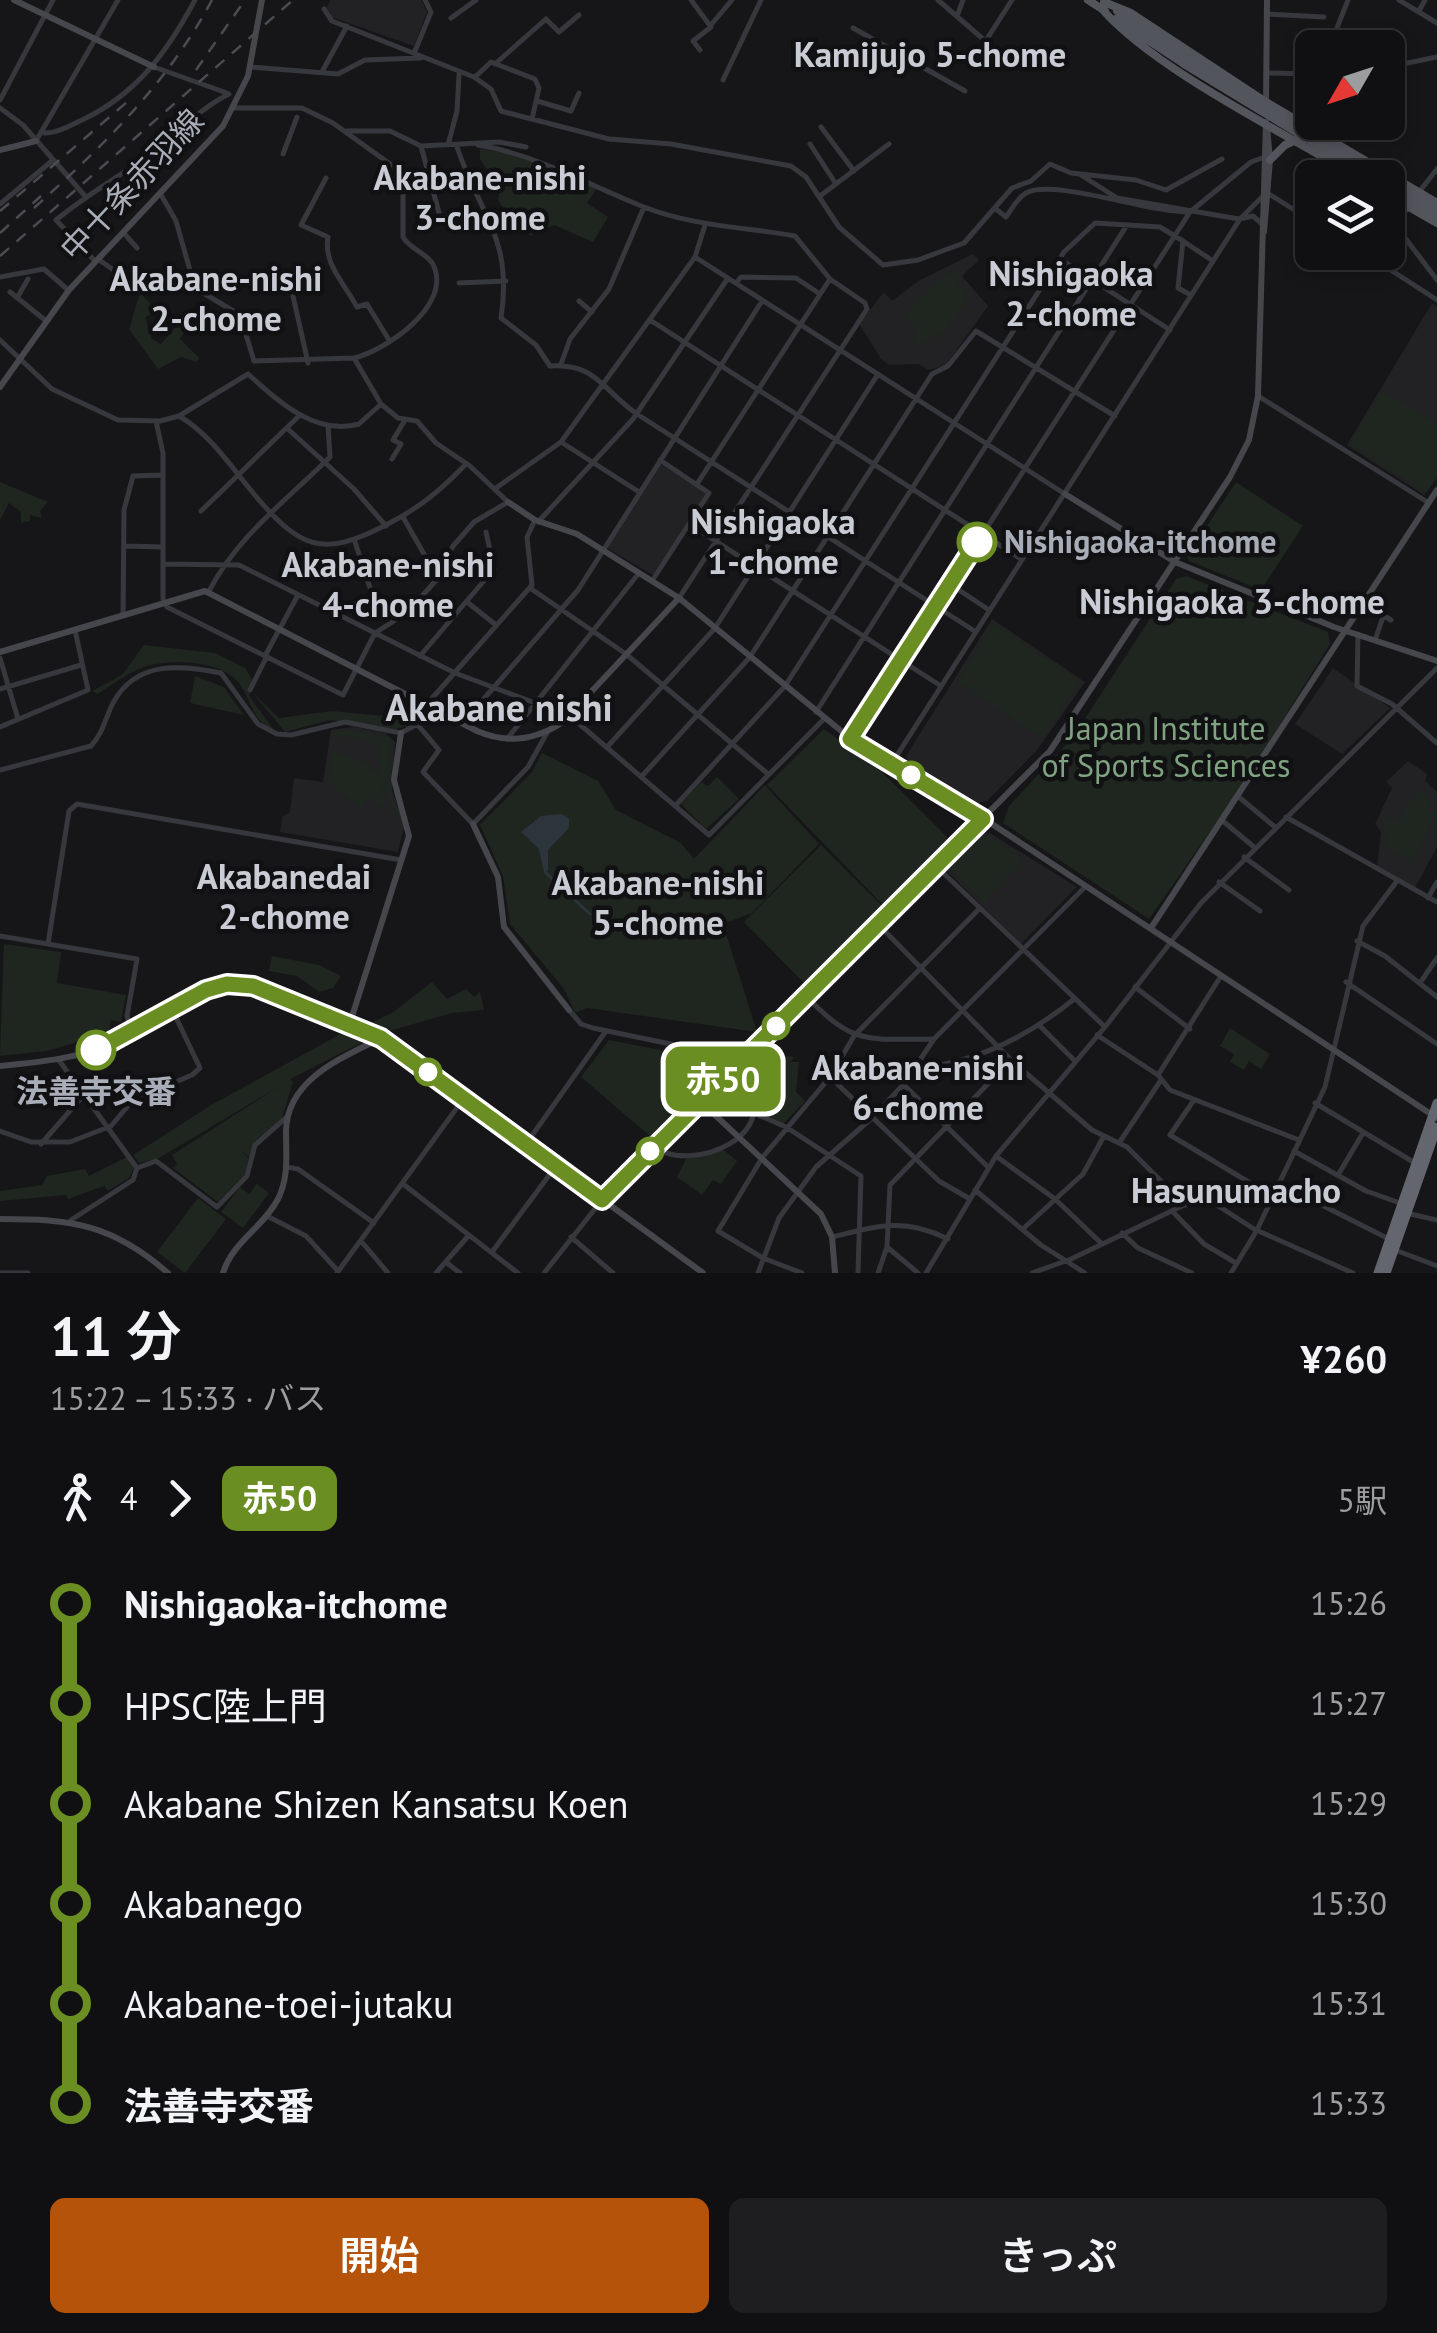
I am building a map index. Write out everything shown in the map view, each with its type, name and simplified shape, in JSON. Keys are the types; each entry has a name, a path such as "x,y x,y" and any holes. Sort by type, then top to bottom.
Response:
{"highway":[{"path":"1386,1273 1437,1103"},
{"path":"1420,1162 1437,1127"},
{"path":"1378,1273 1388,1238 1403,1208"}],"main road":[{"path":"1088,0 1131,14 1437,206"},
{"path":"1103,3 1186,62 1341,160"},
{"path":"1103,3 1127,33 1295,139"},
{"path":"1268,158 1296,140 1335,160"},
{"path":"1405,189 1437,206"},
{"path":"1405,201 1437,220"},
{"path":"1405,205 1437,220"}],"street":[{"path":"14,0 154,67 229,94 237,104 256,111 294,106 344,131 390,164 403,194 403,236 431,261 436,282 413,330 354,358 308,363 275,357 254,361 240,315 195,288 176,220 159,193"},
{"path":"0,100 53,0"},
{"path":"0,150 36,140 44,133 118,0"},
{"path":"44,133 106,109 154,67 196,0"},
{"name":"中十条赤羽線","path":"0,386 68,290 237,104 250,67 262,0"},
{"path":"415,52 431,12 425,0"},
{"path":"451,18 476,0"},
{"path":"691,0 710,26"},
{"path":"700,50 693,41 732,0"},
{"path":"723,80 761,0"},
{"path":"938,0 987,44 1012,0"},
{"path":"957,18 963,0"},
{"path":"544,1273 602,1200 654,1146 1058,741 1243,453 1258,396 1268,158 1267,0"},
{"path":"1336,30 1348,0"},
{"path":"1399,0 1437,23"},
{"path":"1418,12 1425,0"},
{"path":"324,9 332,22 474,78 491,90 501,110 610,139 792,166 820,196 839,227 883,265 933,256 964,243 1012,188 1031,181 1050,164 1172,190 1222,159"},
{"path":"494,64 546,19 559,32 579,14"},
{"path":"1268,14 1324,17"},
{"path":"323,70 346,26"},
{"path":"852,28 964,90"},
{"path":"1405,64 1437,57"},
{"path":"250,67 338,74 365,60 424,58"},
{"path":"474,78 488,62 535,79 537,100 532,119"},
{"path":"448,146 458,111 459,74"},
{"path":"1266,74 1295,74"},
{"path":"537,100 571,111 579,93"},
{"path":"140,288 96,260 56,220 85,196 144,159 210,103 229,94"},
{"path":"0,108 36,140 85,196"},
{"path":"283,154 297,117"},
{"path":"821,127 854,171"},
{"path":"344,131 390,131 421,146 500,142 526,146"},
{"path":"810,144 836,184"},
{"path":"820,196 888,144"},
{"path":"18,719 0,655 208,593 463,723 507,739 548,731 570,716 678,598 867,308 830,279 794,236 705,225 644,208 514,151 478,145"},
{"path":"421,146 432,199 442,224"},
{"path":"458,146 472,192 502,247 506,280 500,318 536,345 550,366 561,364 590,371 636,414 976,632"},
{"path":"850,739 1190,212 1254,160 1268,158"},
{"path":"0,204 53,160"},
{"path":"1418,192 1437,169"},
{"path":"1078,173 1117,198 1190,212"},
{"path":"326,178 301,225 328,237 325,253 332,266 358,307 367,304 389,340"},
{"path":"996,210 1006,217 1026,194 1056,187 1139,207 1240,219 1253,216 1264,233"},
{"path":"892,763 1240,219 1266,195"},
{"path":"1266,195 1295,211"},
{"path":"1261,224 1266,195"},
{"path":"561,364 570,340 626,256 644,208"},
{"path":"1405,211 1409,208"},
{"path":"676,805 785,686 1060,258 1095,223 1157,227 1213,261"},
{"path":"495,489 561,442 601,382 696,257 705,225"},
{"path":"816,712 1126,225"},
{"path":"123,232 137,248"},
{"path":"1182,242 1178,288 1191,296"},
{"path":"1405,242 1437,280"},
{"path":"696,257 1175,562 1437,665 1219,882 1105,1027 996,1156 926,1273"},
{"path":"1060,258 1170,330"},
{"path":"0,277 44,269 68,290"},
{"path":"1393,270 1436,297"},
{"path":"736,283 740,277 796,278 820,294"},
{"path":"17,298 28,278"},
{"path":"0,770 91,746 119,696 154,668 170,665 221,673 232,681 258,724 277,734 344,722 400,733 417,724 428,704 530,588 534,574 526,538 536,521 594,464 636,414 728,278"},
{"path":"697,484 830,279"},
{"path":"459,283 506,280"},
{"path":"10,292 44,320"},
{"path":"293,296 308,363"},
{"path":"463,723 560,610 762,300"},
{"path":"579,301 592,312"},
{"path":"650,320 1022,559"},
{"path":"642,776 750,657 932,374 948,366 976,331 1004,344 1115,416"},
{"path":"0,340 21,355 52,388 113,418 156,421 179,416 248,374 285,407 328,424 359,424 381,404"},
{"path":"354,358 381,404 404,420 417,421 436,443 508,502 536,521 577,534 678,598 850,739 983,819 1435,1117"},
{"path":"608,746 715,628 878,374"},
{"path":"1258,396 1429,504"},
{"path":"200,511 300,415"},
{"path":"179,416 270,512 302,540 333,546 355,542 403,517 437,494 466,464"},
{"path":"392,458 401,444 393,440 404,420"},
{"path":"156,421 163,475 164,604"},
{"path":"208,593 223,564 270,512 330,456 328,424"},
{"path":"288,430 354,489 386,526"},
{"path":"561,442 639,492"},
{"path":"652,581 709,493 660,460"},
{"path":"123,616 124,510 133,476 163,475"},
{"path":"1151,928 1240,798 1437,490"},
{"path":"164,604 342,696 375,633 408,612 474,522 508,502"},
{"path":"403,517 434,570"},
{"path":"689,524 941,686"},
{"path":"420,656 494,569 486,532"},
{"path":"355,542 372,594"},
{"path":"124,546 162,547"},
{"path":"162,564 238,565 455,673 570,716 708,835 824,719"},
{"path":"507,739 639,573"},
{"path":"950,584 990,610"},
{"path":"530,588 626,654 768,774"},
{"path":"250,690 298,595"},
{"path":"467,602 496,625"},
{"path":"1364,604 1391,620"},
{"path":"1376,640 1383,617"},
{"path":"0,727 88,690 75,630"},
{"path":"1358,634 1357,686 1396,708 1437,743"},
{"path":"0,690 81,665"},
{"path":"417,724 439,748 423,772 474,824 498,878 504,927 581,1024 743,1059"},
{"path":"474,824 528,767 548,731"},
{"path":"350,1022 410,830 394,780 400,733"},
{"path":"1240,798 1275,827"},
{"path":"48,944 68,811 77,804 401,860"},
{"path":"1286,816 1437,902"},
{"path":"1224,822 1254,846"},
{"path":"1244,856 1289,890"},
{"path":"936,866 1105,1027"},
{"path":"1231,1273 1257,1230 1325,1087 1346,982 1365,921 1398,881"},
{"path":"1219,882 1260,911"},
{"path":"1428,898 1437,882"},
{"path":"758,1273 779,1218 799,1192 830,1156 904,1085 934,1039 1086,886"},
{"path":"802,1273 763,1258 718,1231 762,1158 830,1077 854,1036 980,908"},
{"path":"878,924 1012,1060 1104,1136 1119,1143 1186,1205"},
{"path":"0,936 137,960 127,1016 132,1034"},
{"path":"1357,941 1437,997"},
{"path":"1420,983 1437,958"},
{"path":"1119,1143 1221,976"},
{"path":"1346,982 1437,1044"},
{"path":"0,1066 58,1060 132,1034 206,990 244,984 350,1022 381,1038 703,1273"},
{"path":"1135,988 1190,1029"},
{"path":"806,996 830,1021 854,1036 934,1039"},
{"path":"915,1068 945,1064 998,1047 1039,1026 1073,1000"},
{"path":"0,1130 41,1144 70,1142 107,1127 133,1100 177,1083 200,1068 172,1009"},
{"path":"1039,1026 1074,1060"},
{"path":"526,1144 606,1031"},
{"path":"1097,1035 1194,1100 1299,1140"},
{"path":"137,1168 156,1161 216,1207 247,1176 255,1145 288,1116 317,1074 381,1038"},
{"path":"58,1060 137,1168"},
{"path":"878,1273 887,1247 890,1185 1012,1060"},
{"path":"654,1146 682,1158 724,1148 738,1136 756,1114 752,1086 735,1068"},
{"path":"830,1077 938,1182 970,1199"},
{"path":"904,1085 988,1167"},
{"path":"41,1144 82,1096"},
{"path":"268,1216 306,1236 338,1272 464,1098"},
{"path":"1194,1100 1170,1135 1272,1196"},
{"path":"700,1102 821,1214 832,1238 835,1273"},
{"path":"1315,1102 1420,1162 1437,1166"},
{"path":"756,1114 786,1127 860,1176 858,1273"},
{"path":"223,1273 232,1250 268,1216 287,1167 288,1116"},
{"path":"1338,1174 1364,1132"},
{"path":"1024,1227 1083,1174 1104,1136"},
{"path":"1294,1151 1403,1208 1437,1220"},
{"path":"996,1156 1055,1199 1101,1243"},
{"path":"492,1252 556,1166"},
{"path":"287,1167 298,1169 374,1223"},
{"path":"71,1220 133,1180 137,1168"},
{"path":"1278,1183 1388,1238"},
{"path":"403,1184 518,1273"},
{"path":"975,1190 1086,1273"},
{"path":"1032,1273 1067,1261 1203,1196 1257,1230 1353,1273"},
{"path":"1173,1212 1204,1244 1237,1264"},
{"path":"0,1218 71,1220 126,1241 168,1273"},
{"path":"832,1238 887,1223 931,1230 948,1239"},
{"path":"1122,1233 1138,1248 1192,1273"},
{"path":"436,1273 469,1235"},
{"path":"571,1237 613,1273"},
{"path":"361,1241 388,1273"},
{"path":"887,1247 918,1273"},
{"path":"1392,1250 1437,1266"},
{"path":"447,1263 460,1273"},
{"path":"0,1273 28,1273"}],"shaded area":[{"path":"330,0 421,0 427,12 414,46 331,17 326,10"},
{"path":"973,254 979,260 962,276 988,306 946,365 929,370 918,364 889,365 881,359 859,324 884,292 892,301 920,280"},
{"path":"1432,303 1437,306 1437,478 1424,495 1347,445"},
{"path":"661,464 707,493 654,576 607,548"},
{"path":"992,619 1085,682 1037,750 987,801 976,803 908,761 906,756"},
{"path":"1333,668 1390,708 1342,754 1295,724"},
{"path":"353,727 385,733 395,742 392,790 404,826 398,852 280,832 282,817 290,812 294,778 323,782 331,730"},
{"path":"1408,761 1427,774 1425,781 1437,792 1437,847 1415,888 1377,867 1381,832 1375,824 1392,788 1386,782"},
{"path":"562,814 569,819 569,828 548,850 548,871 544,872 539,849 521,832 541,816"},
{"path":"990,833 1077,887 1021,944 947,871 947,866 979,834"}],"green space":[{"path":"480,149 512,154 597,188 587,203 608,217 593,242 554,225 530,236 525,222 514,225 498,200 500,189 480,159"},
{"path":"956,269 961,274 956,284 969,299 942,334 916,344 912,341 919,330 904,320 920,297"},
{"path":"140,293 158,311 145,317 152,339 161,344 184,318 189,323 180,339 199,358 197,362 181,357 158,369 129,329"},
{"path":"1383,390 1437,425 1437,476 1426,493 1349,444"},
{"path":"0,482 48,502 40,511 42,518 30,515 30,521 21,523 21,512 9,503 0,520"},
{"path":"1236,482 1303,526 1261,590 1189,561 1187,556"},
{"name":"Japan Institute of Sports Sciences","path":"1186,576 1328,632 1330,644 1237,793 1149,919 1003,823 1009,806 1073,737 1176,579"},
{"path":"994,623 1080,681 1043,739 958,682"},
{"path":"144,645 215,653 245,668 252,679 249,696 274,730 260,721 237,681 204,665 149,665 98,694 92,691 122,675"},
{"path":"195,676 224,687 244,715 190,703"},
{"path":"252,692 279,718 332,711 406,718 413,724 396,729 330,720 285,732"},
{"path":"824,729 877,767 948,838 883,905 767,785"},
{"path":"333,730 391,738 390,790 402,819 383,784 377,745 348,736 331,740"},
{"path":"333,751 371,765 370,769 381,776 385,802 382,806 370,798 362,808 327,782"},
{"path":"542,753 598,781 616,810 681,843 694,859 765,785 819,844 752,913 723,924 757,1032 587,1008 575,1013 564,989 510,924 503,876 480,825 532,772"},
{"path":"717,777 739,799 706,829 681,804 701,782 708,786"},
{"path":"1417,789 1432,801 1428,809 1435,814 1413,861 1385,846 1387,832 1383,827 1386,820 1400,821"},
{"path":"990,836 1024,861 984,902 950,868 982,838"},
{"path":"821,845 882,906 805,984 744,922"},
{"path":"4,944 61,952 57,983 126,995 121,1022 111,1020 108,1033 47,1051 0,1056"},
{"path":"272,956 319,965 341,976 333,988 319,992 297,976 269,971"},
{"path":"432,982 447,999 466,989 474,997 480,992 484,1010 452,1013 389,1031 373,1022 392,1013"},
{"path":"1230,1028 1270,1054 1261,1069 1249,1061 1244,1070 1230,1062 1234,1054 1220,1046"},
{"path":"348,1030 361,1043 290,1079 293,1082 282,1118 254,1142 251,1159 242,1151 249,1159 245,1174 218,1202 173,1168 177,1164 172,1155 280,1086 159,1158 139,1163 133,1155 213,1104"},
{"path":"609,1040 723,1062 650,1136 581,1077"},
{"path":"764,1054 773,1062 786,1060 786,1056 794,1057 791,1062 799,1062 796,1092 805,1101 783,1124 759,1111 755,1086 743,1074"},
{"path":"724,1150 737,1161 721,1184 713,1180 702,1195 677,1177 686,1159"},
{"path":"127,1157 134,1168 129,1178 108,1191 104,1186 68,1199 66,1195 0,1201 0,1191 42,1185 47,1176 85,1169 89,1176"},
{"path":"257,1184 269,1193 243,1228 221,1212 240,1187 249,1194"},
{"path":"198,1198 226,1219 185,1273 157,1252"}],"waterway":[{"path":"545,872 590,914"},
{"path":"581,886 593,877"}],"railway":[{"path":"34,208 132,112 175,59 212,0"},
{"path":"196,70 245,0"},
{"path":"0,256 293,0"},
{"path":"0,211 127,102"},
{"path":"0,233 41,196"}],"bus line":[{"name":"赤50","path":"96,1050 132,1034 206,990 227,984 253,986 350,1022 381,1038 602,1200 983,819 850,739 977,542"}],"place":[{"name":"Nishigaoka-itchome","path":"977,542"},
{"name":"法善寺交番","path":"96,1050"}],"district":[{"name":"Kamijujo 5-chome","path":"930,55"},
{"name":"Akabane-nishi 3-chome","path":"480,198"},
{"name":"Nishigaoka 2-chome","path":"1071,294"},
{"name":"Akabane-nishi 2-chome","path":"216,299"},
{"name":"Nishigaoka 1-chome","path":"773,542"},
{"name":"Akabane-nishi 4-chome","path":"388,585"},
{"name":"Nishigaoka 3-chome","path":"1232,602"},
{"name":"Akabane nishi","path":"499,708"},
{"name":"Akabanedai 2-chome","path":"284,897"},
{"name":"Akabane-nishi 5-chome","path":"658,903"},
{"name":"Akabane-nishi 6-chome","path":"918,1088"},
{"name":"Hasunumacho","path":"1236,1191"}]}
